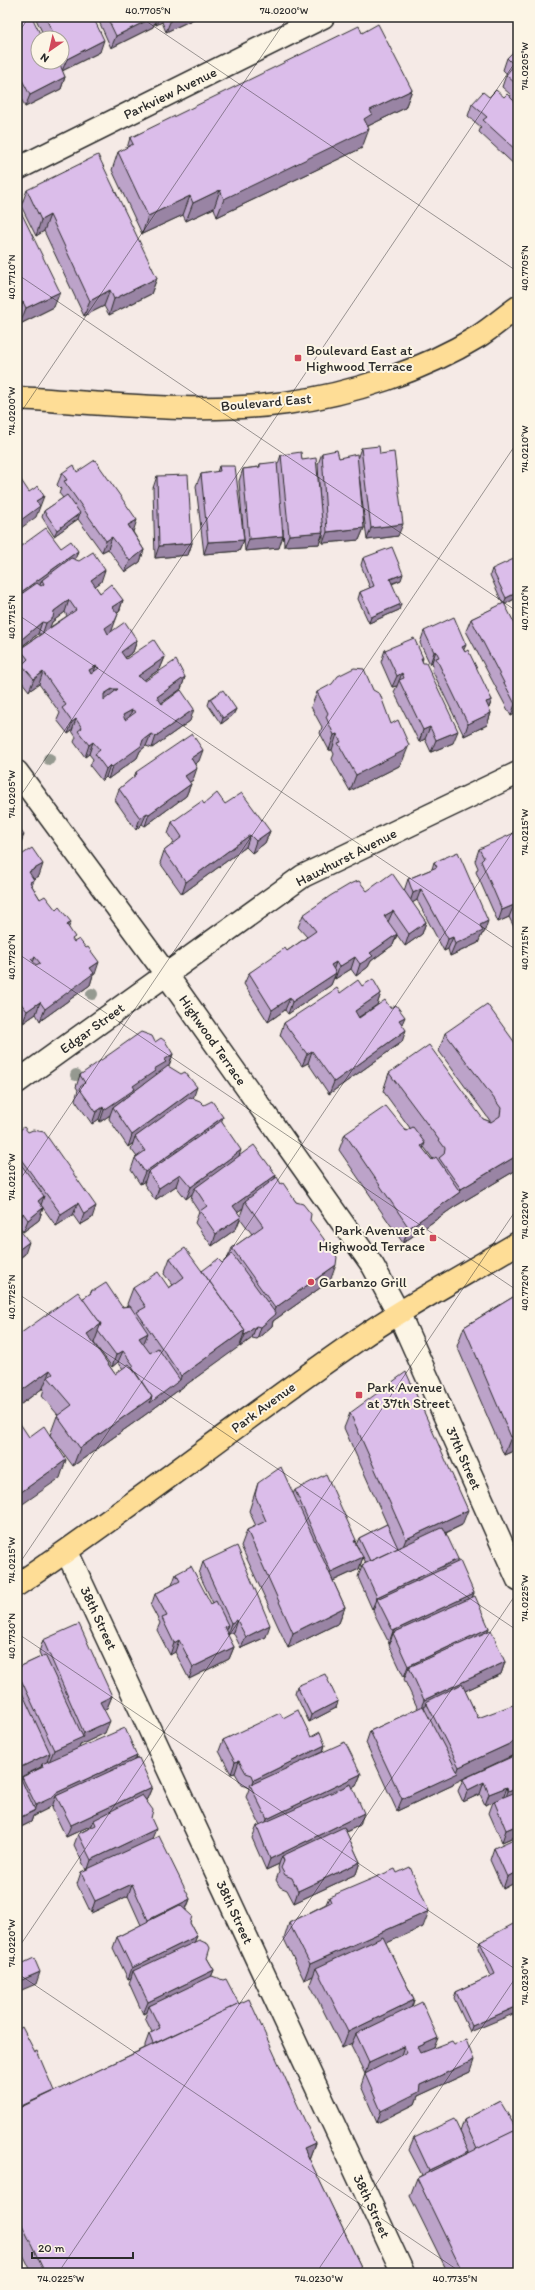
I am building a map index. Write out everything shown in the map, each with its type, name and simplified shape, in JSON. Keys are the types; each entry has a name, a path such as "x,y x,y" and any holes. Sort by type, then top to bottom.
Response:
{"main road":[{"name":"Boulevard East","path":"17,398 194,407 256,406 314,398 370,383 432,360 479,336 518,307"},
{"name":"Park Avenue","path":"17,1585 67,1552 240,1423 360,1338 518,1243"}],"street":[{"name":"Parkview Avenue","path":"17,169 323,17"},
{"name":"Highwood Terrace","path":"17,772 166,974 373,1266 399,1314"},
{"name":"Hauxhurst Avenue","path":"166,974 303,876 518,773"},
{"name":"Edgar Street","path":"17,1082 166,974"},
{"name":"37th Street","path":"399,1314 518,1580"},
{"name":"38th Street","path":"67,1552 403,2273"}],"building":[{"path":"17,17 32,17 38,30 30,30 30,70 62,70 65,77 30,95 22,80 17,83"},
{"path":"45,17 93,17 104,40 70,57 70,30 52,30"},
{"path":"107,17 154,17 116,36"},
{"path":"378,24 412,90 370,110 372,114 364,119 369,129 224,199 220,190 193,203 190,196 148,216 118,152 133,144 130,138 359,26 362,33"},
{"path":"515,50 518,53 518,91 514,87 516,84 506,75 514,65 507,58"},
{"path":"496,90 504,97 507,94 518,105 518,152 483,120 487,117 472,104 483,92 489,97"},
{"path":"98,155 157,278 114,299 110,290 90,301 50,215 41,220 27,190"},
{"path":"17,204 60,292 26,308 23,302 17,305"},
{"path":"379,446 380,454 394,452 403,524 371,528 361,448"},
{"path":"337,450 339,458 357,454 364,528 327,532 322,453"},
{"path":"301,452 302,460 316,458 323,532 289,535 281,455"},
{"path":"95,460 137,520 128,525 144,550 130,561 112,537 106,541 64,481 67,480 62,473 74,465 77,472"},
{"path":"277,462 283,536 249,539 243,469 260,467 260,464"},
{"path":"219,466 235,466 244,540 208,542 201,474 220,471"},
{"path":"17,474 29,492 38,486 44,496 36,501 40,506 17,523"},
{"path":"188,475 192,543 159,546 157,476"},
{"path":"67,495 80,513 57,530 44,511"},
{"path":"46,528 61,548 71,541 78,551 17,595 17,549"},
{"path":"392,547 403,574 390,579 401,604 371,617 360,592 374,586 363,558"},
{"path":"93,552 105,570 91,580 100,593 111,584 123,600 112,607 118,614 115,621 105,628 108,634 125,622 137,640 121,652 126,659 154,640 165,657 138,676 145,681 176,660 185,677 157,697 162,704 181,690 194,709 156,736 151,734 143,740 141,746 112,767 110,765 106,769 95,754 100,750 93,742 89,745 78,731 82,728 76,719 72,722 62,708 66,705 43,672 34,679 22,665 28,659 20,649 76,610 69,600 54,611 53,618 46,623 42,622 22,639 20,637 17,639 17,597 37,583 41,586 44,584 42,580 71,558 79,561","holes":["96,666 99,668 91,674 89,670","112,689 118,689 104,700 104,694","132,710 136,712 125,720 123,715"]},
{"path":"518,557 518,592 506,598 492,569"},
{"path":"504,603 518,630 518,703 515,704 471,619"},
{"path":"454,617 466,645 462,647 465,652 468,650 492,700 486,702 491,713 468,724 436,658 439,657 436,651 434,652 424,631"},
{"path":"414,638 423,658 421,658 423,663 426,663 458,731 436,740 430,727 423,730 399,680 404,678 402,673 397,676 385,650"},
{"path":"354,668 364,669 373,690 380,694 391,724 398,720 409,745 405,750 356,775 338,743 341,742 337,734 334,735 326,717 328,713 317,692 332,684 338,676"},
{"path":"223,690 236,709 223,718 210,699"},
{"path":"192,734 203,750 191,758 197,768 185,776 191,784 149,814 147,813 140,818 119,789 137,774 136,772"},
{"path":"217,793 225,804 242,793 270,831 256,841 250,835 186,882 164,851 182,837 172,822 202,801 204,804"},
{"path":"17,825 24,835 17,839"},
{"path":"514,833 518,842 518,915 514,905 502,910 481,861 484,858 479,849"},
{"path":"32,848 43,864 29,872 34,880 30,882 32,886 40,899 45,896 56,910 59,907 71,922 67,925 75,937 72,939 74,942 79,939 86,948 88,947 99,962 90,968 94,973 45,1009 40,1002 27,1011 19,1001 17,1003 17,858","holes":["35,957 40,963 36,965 31,959"]},
{"path":"458,852 488,921 480,925 483,931 455,944 453,937 448,939 421,889 413,893 408,879 437,867 434,862"},
{"path":"392,873 426,922 409,934 393,911 384,916 397,934 370,953 373,956 360,964 355,957 339,967 336,962 331,965 336,973 292,1002 290,998 272,1010 249,973 285,948 287,951 316,931 303,915 330,896 352,883 359,881 367,891"},
{"path":"373,979 381,993 355,1011 359,1018 385,1000 390,1008 396,1005 405,1017 399,1020 406,1030 334,1082 312,1051 307,1054 284,1023 337,988 340,993 358,980 362,986"},
{"path":"487,1004 518,1047 518,1155 461,1189 439,1158 444,1154 445,1148 389,1073 429,1045 483,1119 491,1122 500,1116 501,1108 445,1033"},
{"path":"141,1032 152,1036 155,1042 161,1038 165,1041 173,1054 164,1060 166,1062 154,1069 155,1071 133,1086 135,1089 104,1110 103,1107 96,1112 79,1088 85,1083 80,1075"},
{"path":"168,1066 181,1074 185,1072 197,1087 132,1135 113,1107"},
{"path":"190,1097 200,1101 204,1105 212,1101 223,1117 145,1172 135,1158 145,1151 135,1137"},
{"path":"386,1106 406,1131 413,1127 425,1143 421,1146 432,1160 436,1157 460,1192 409,1228 345,1134"},
{"path":"221,1121 241,1150 191,1187 180,1174 159,1188 148,1172"},
{"path":"24,1127 28,1132 33,1130 44,1132 96,1206 84,1214 78,1203 61,1214 17,1154 17,1132"},
{"path":"254,1145 276,1175 233,1206 241,1217 216,1234 200,1211 207,1206 195,1188"},
{"path":"17,1159 44,1196 38,1201 43,1208 28,1220 23,1213 17,1217"},
{"path":"277,1177 296,1202 303,1204 311,1214 310,1220 337,1257 336,1265 275,1308 232,1248 263,1226 245,1201"},
{"path":"17,1226 29,1242 17,1251"},
{"path":"185,1248 245,1330 181,1376 137,1312 146,1307 133,1288 158,1272 169,1288 184,1277 170,1258"},
{"path":"232,1254 276,1314 261,1327 256,1326 245,1335 245,1330 202,1271 218,1259 222,1263"},
{"path":"106,1283 122,1307 130,1306 148,1333 139,1338 150,1353 158,1348 180,1380 150,1403 152,1397 132,1367 134,1366 123,1351 116,1355 98,1331 101,1324 82,1299 91,1293 92,1290 95,1290"},
{"path":"78,1292 101,1324 87,1334 115,1374 129,1364 152,1397 80,1448 57,1416 72,1405 48,1377 53,1374 50,1370 17,1394 17,1336"},
{"path":"518,1294 518,1433 511,1437 464,1327"},
{"path":"406,1372 468,1510 406,1539 350,1413"},
{"path":"17,1419 29,1437 44,1426 66,1460 17,1495"},
{"path":"281,1467 345,1607 293,1633 247,1530 266,1521 255,1495 258,1483"},
{"path":"326,1474 356,1540 354,1541 363,1557 331,1572 295,1490"},
{"path":"387,1524 398,1548 370,1561 359,1538"},
{"path":"443,1527 458,1559 377,1597 362,1565"},
{"path":"237,1546 270,1625 246,1637 237,1620 231,1623 203,1562"},
{"path":"460,1561 474,1593 393,1631 377,1599"},
{"path":"191,1566 211,1604 216,1601 228,1625 224,1627 234,1647 193,1667 179,1640 174,1643 162,1618 167,1616 155,1594 180,1581 176,1574"},
{"path":"475,1596 489,1628 408,1666 393,1633"},
{"path":"79,1624 112,1696 100,1702 110,1721 84,1733 43,1640"},
{"path":"491,1630 505,1662 424,1700 409,1667"},
{"path":"45,1655 83,1737 54,1750 17,1671 17,1668"},
{"path":"325,1674 338,1701 311,1715 297,1686"},
{"path":"17,1682 50,1753 21,1767 17,1757"},
{"path":"462,1684 478,1718 518,1703 518,1740 459,1767 426,1702"},
{"path":"423,1706 458,1773 402,1799 370,1731"},
{"path":"298,1710 311,1737 320,1732 325,1745 254,1780 252,1775 246,1773 239,1761 235,1762 223,1740 280,1713 283,1718"},
{"path":"125,1728 137,1756 56,1793 53,1797 36,1805 22,1777 43,1767 42,1764"},
{"path":"345,1742 361,1774 267,1819 250,1785"},
{"path":"518,1754 518,1787 508,1791 507,1787 489,1794 484,1782 468,1790 463,1779"},
{"path":"139,1758 152,1787 71,1825 56,1796"},
{"path":"17,1770 35,1810 17,1819"},
{"path":"351,1784 364,1813 270,1859 257,1826"},
{"path":"518,1791 518,1825 506,1830 494,1801"},
{"path":"142,1795 153,1810 151,1818 156,1829 91,1860 78,1834 96,1825 94,1820"},
{"path":"344,1827 360,1862 298,1891 292,1878 285,1875 281,1868 284,1861 282,1856"},
{"path":"159,1836 190,1899 148,1920 132,1884 95,1901 81,1872"},
{"path":"518,1837 518,1871 507,1877 494,1848"},
{"path":"410,1867 429,1911 310,1964 289,1923 331,1902 329,1897 395,1869 397,1873"},
{"path":"180,1905 192,1916 190,1923 197,1936 132,1968 117,1937"},
{"path":"515,1923 518,1930 518,2006 472,2026 456,1992 495,1974 480,1942"},
{"path":"383,1937 414,2000 348,2032 316,1968"},
{"path":"199,1940 208,1944 210,1948 207,1958 214,1970 148,2002 133,1971"},
{"path":"34,1958 40,1972 17,1982 17,1966"},
{"path":"212,1976 223,1980 226,1979 239,2004 153,2044 149,2034 160,2028 149,2006"},
{"path":"249,1999 315,2143 304,2148 364,2273 61,2273 59,2268 45,2273 17,2214 17,2109"},
{"path":"422,2002 438,2038 418,2047 421,2053 452,2041 454,2044 466,2040 474,2060 420,2085 419,2092 381,2111 365,2074 407,2052 404,2046 369,2062 356,2034"},
{"path":"22,2027 35,2052 37,2051 54,2091 17,2108 17,2030"},
{"path":"500,2101 517,2130 477,2149 464,2120"},
{"path":"454,2119 469,2151 429,2170 414,2138"},
{"path":"518,2129 518,2267 504,2273 463,2273 417,2178"}],"place":[{"name":"Boulevard East at Highwood Terrace","path":"298,358"},
{"name":"Park Avenue at Highwood Terrace","path":"433,1238"},
{"name":"Garbanzo Grill","path":"311,1282"},
{"name":"Park Avenue at 37th Street","path":"359,1395"}]}
